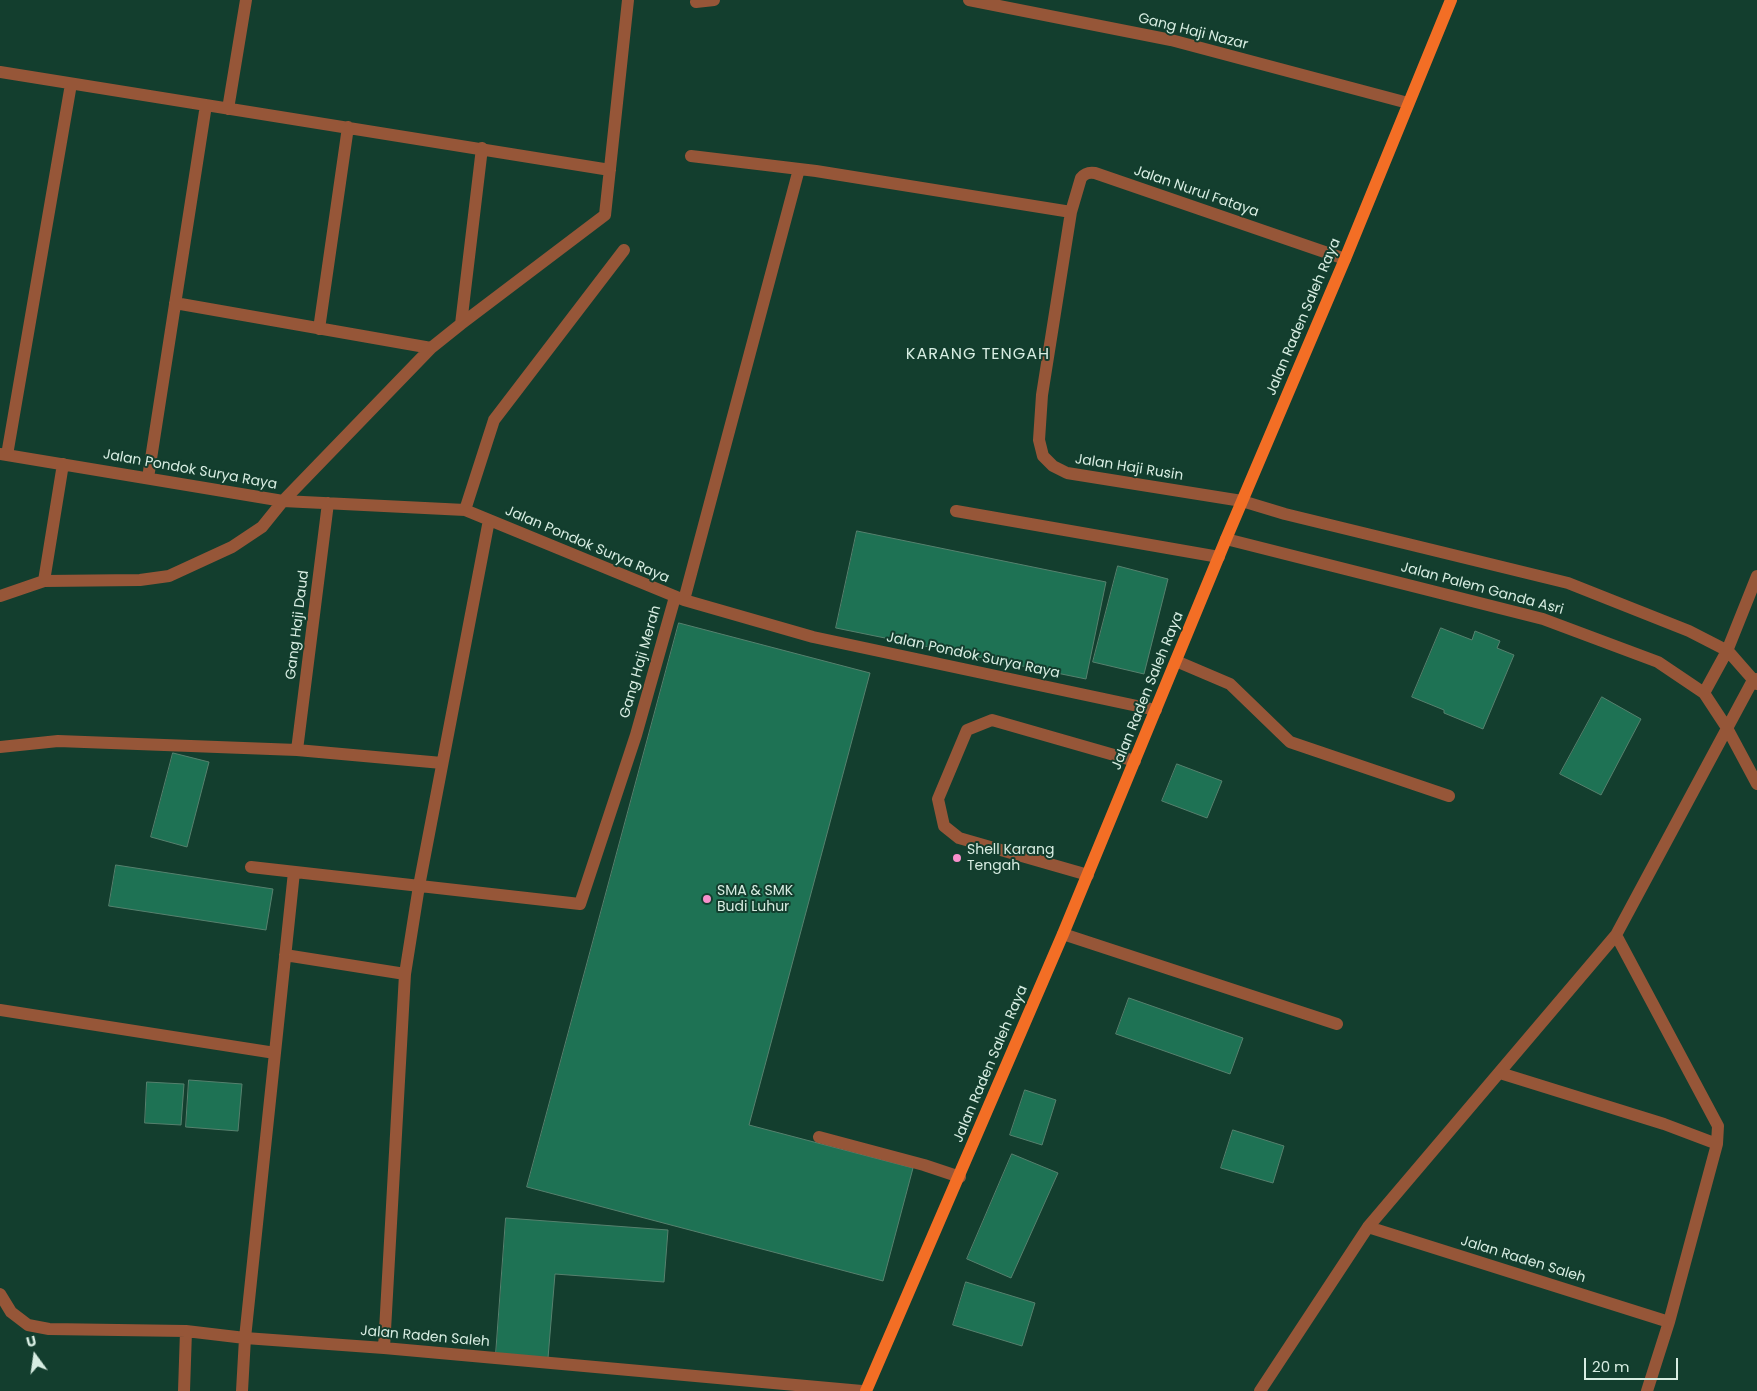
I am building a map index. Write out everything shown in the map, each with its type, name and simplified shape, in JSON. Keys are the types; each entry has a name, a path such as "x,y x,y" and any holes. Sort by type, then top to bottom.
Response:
{"main road":[{"name":"Jalan Raden Saleh Raya","path":"866,1391 1088,875 1451,0"}],"street":[{"path":"228,109 246,0"},
{"path":"0,596 44,581 140,580 169,576 232,546 262,527 282,501 431,348 605,215 628,0"},
{"path":"696,2 714,0"},
{"name":"Gang Haji Nazar","path":"969,0 1171,40 1408,103"},
{"path":"0,72 610,170"},
{"path":"3,455 71,84"},
{"path":"148,478 206,105"},
{"path":"319,330 348,128"},
{"path":"461,324 482,148"},
{"path":"691,156 799,169 1070,217"},
{"name":"Gang Haji Merah","path":"419,886 580,904 680,599 799,169"},
{"name":"Jalan Nurul Fataya","path":"1070,217 1081,178 1089,172 1096,173 1345,259"},
{"name":"Jalan Haji Rusin","path":"1070,217 1042,395 1039,440 1043,456 1053,466 1067,473 1242,501"},
{"path":"465,510 494,420 624,250"},
{"path":"175,303 319,330 431,348"},
{"name":"Jalan Pondok Surya Raya","path":"3,455 282,501 465,510 680,599 813,637 1156,710"},
{"path":"44,581 62,464"},
{"name":"Jalan Palem Ganda Asri","path":"1242,501 1285,514 1568,583 1689,631 1727,651 1756,681"},
{"name":"Gang Haji Daud","path":"297,750 328,503"},
{"path":"956,511 1219,557"},
{"path":"384,1348 405,974 419,886 489,520"},
{"name":"Jalan Palem Ganda Asri","path":"1226,539 1543,619 1658,662 1704,693 1727,728 1757,784"},
{"path":"1704,693 1727,651 1757,576"},
{"path":"1176,661 1230,684 1290,742 1450,796"},
{"path":"1260,1391 1368,1227 1616,934 1727,728 1756,681"},
{"path":"1088,875 959,838 944,826 938,799 966,730 992,720 1135,761"},
{"path":"0,746 58,741 297,750 442,763"},
{"path":"251,867 419,886"},
{"path":"242,1391 245,1338 294,872"},
{"path":"1063,934 1337,1024"},
{"path":"1616,934 1718,1126 1717,1144 1669,1322 1647,1391"},
{"path":"285,955 405,974"},
{"path":"0,1010 275,1053"},
{"path":"1500,1073 1664,1124 1717,1144"},
{"path":"819,1137 960,1176"},
{"name":"Jalan Raden Saleh","path":"1368,1227 1669,1322"},
{"name":"Jalan Raden Saleh","path":"0,1294 12,1312 28,1325 48,1329 186,1331 245,1338 384,1348 862,1391"},
{"path":"184,1391 186,1331"}],"building":[{"path":"857,531 1106,582 1086,679 836,628"},
{"path":"1118,566 1168,579 1144,674 1093,662"},
{"name":"SMA & SMK Budi Luhur","path":"679,623 870,673 749,1125 913,1168 883,1281 527,1187"},
{"path":"1441,628 1472,640 1475,631 1500,641 1497,648 1514,655 1483,729 1412,697"},
{"path":"1602,697 1641,719 1601,795 1560,774"},
{"path":"173,753 209,762 187,847 151,837"},
{"path":"1177,764 1222,781 1207,818 1162,801"},
{"path":"116,865 273,889 266,930 109,906"},
{"path":"1129,998 1243,1038 1230,1074 1116,1034"},
{"path":"189,1080 242,1084 238,1131 186,1127"},
{"path":"147,1082 184,1084 181,1125 145,1123"},
{"path":"1025,1090 1056,1100 1042,1145 1010,1135"},
{"path":"1233,1130 1284,1146 1273,1183 1221,1168"},
{"path":"1012,1154 1058,1173 1011,1278 967,1259"},
{"path":"506,1218 668,1230 664,1282 555,1274 548,1358 496,1354"},
{"path":"966,1282 1035,1303 1022,1346 953,1325"}],"place":[{"name":"Shell Karang Tengah","path":"957,858"},
{"name":"SMA & SMK Budi Luhur","path":"707,899"}],"district":[{"name":"KARANG TENGAH","path":"978,355"}]}
